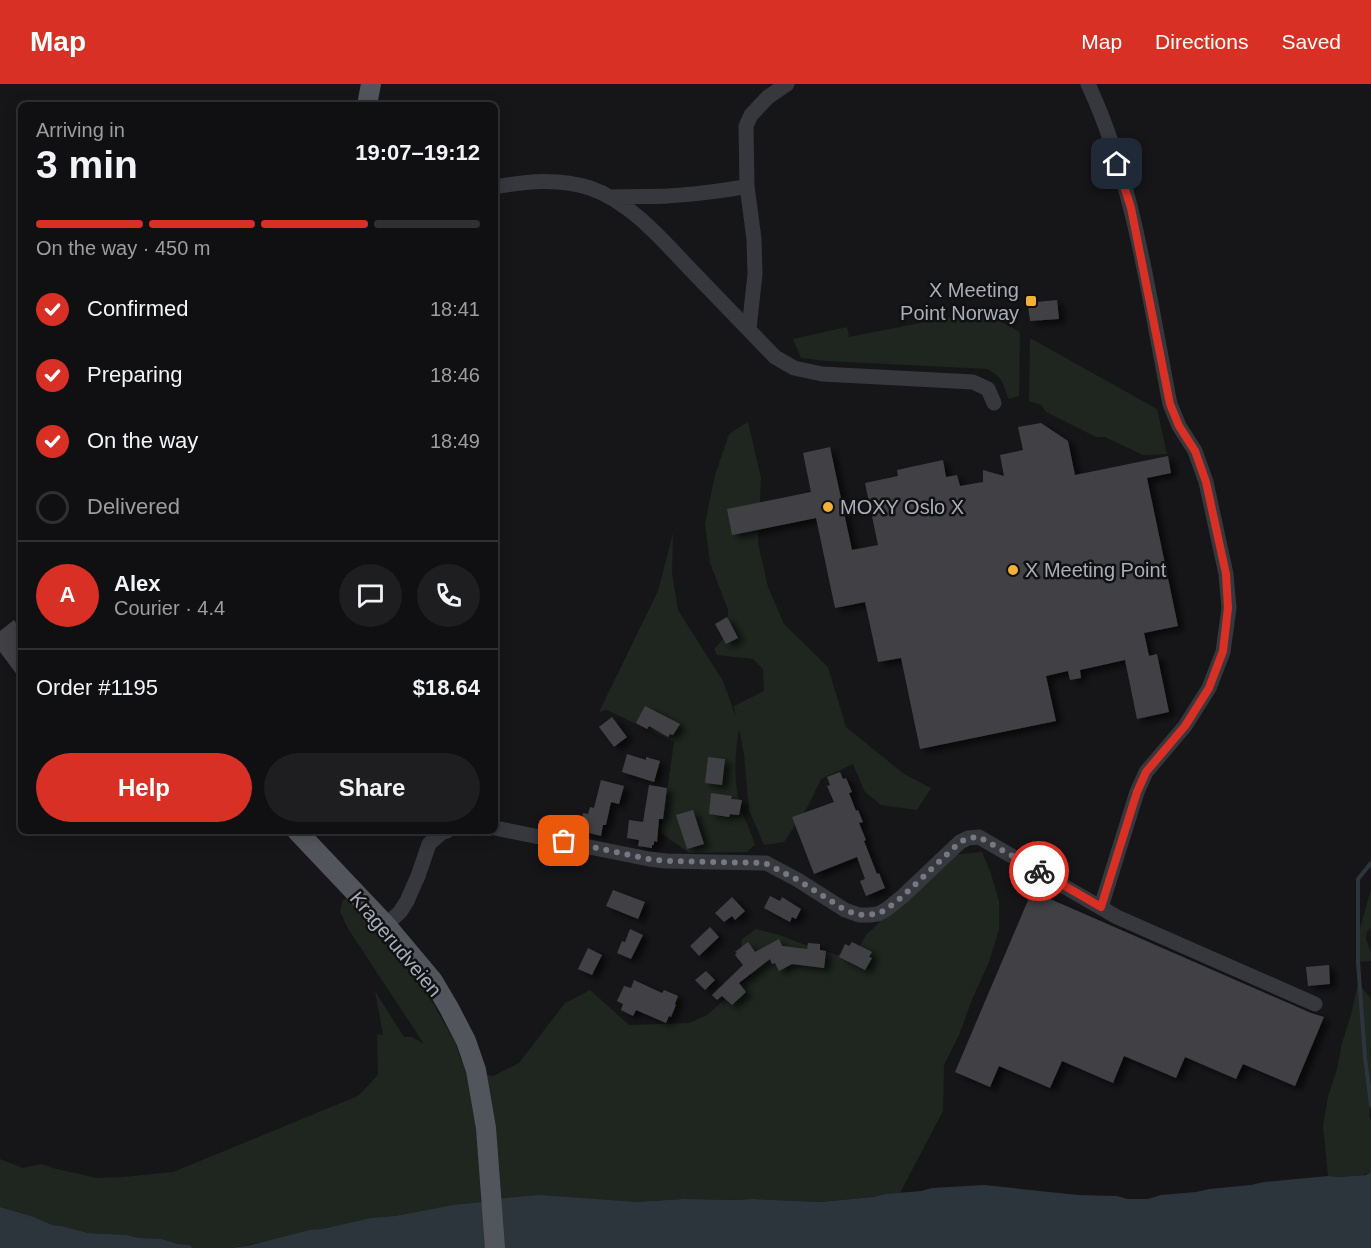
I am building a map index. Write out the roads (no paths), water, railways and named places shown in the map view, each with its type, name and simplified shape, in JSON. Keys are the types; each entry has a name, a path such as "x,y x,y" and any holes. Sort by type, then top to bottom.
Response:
{"main road":[{"name":"Kragerudveien","path":"300,834 386,925 433,981 466,1041 476,1070 486,1128 495,1248"}],"street":[{"path":"748,329 755,274 754,239 747,186 746,126 751,115 768,97 787,84"},
{"path":"1088,84 1100,110 1131,208 1170,404 1179,426 1195,451 1206,482 1226,574 1228,608 1223,651 1209,688 1185,726 1146,772 1137,792 1101,907"},
{"path":"498,186 544,181 590,188 611,197 646,224 775,357 794,368 822,374 973,382 988,389 994,403"},
{"path":"611,197 667,196 725,191 747,186"},
{"path":"498,829 649,859 765,863 798,880 845,910 858,915 878,914 887,909 960,842 968,838 979,837 1118,917 1315,1004"},
{"path":"386,925 400,912 407,901 429,844 440,834"}],"waterway":[{"path":"1371,863 1358,879 1358,962 1371,1105"}],"place":[{"name":"X Meeting Point Norway","path":"1031,301"},
{"name":"MOXY Oslo X","path":"828,507"},
{"name":"X Meeting Point","path":"1013,570"}]}
